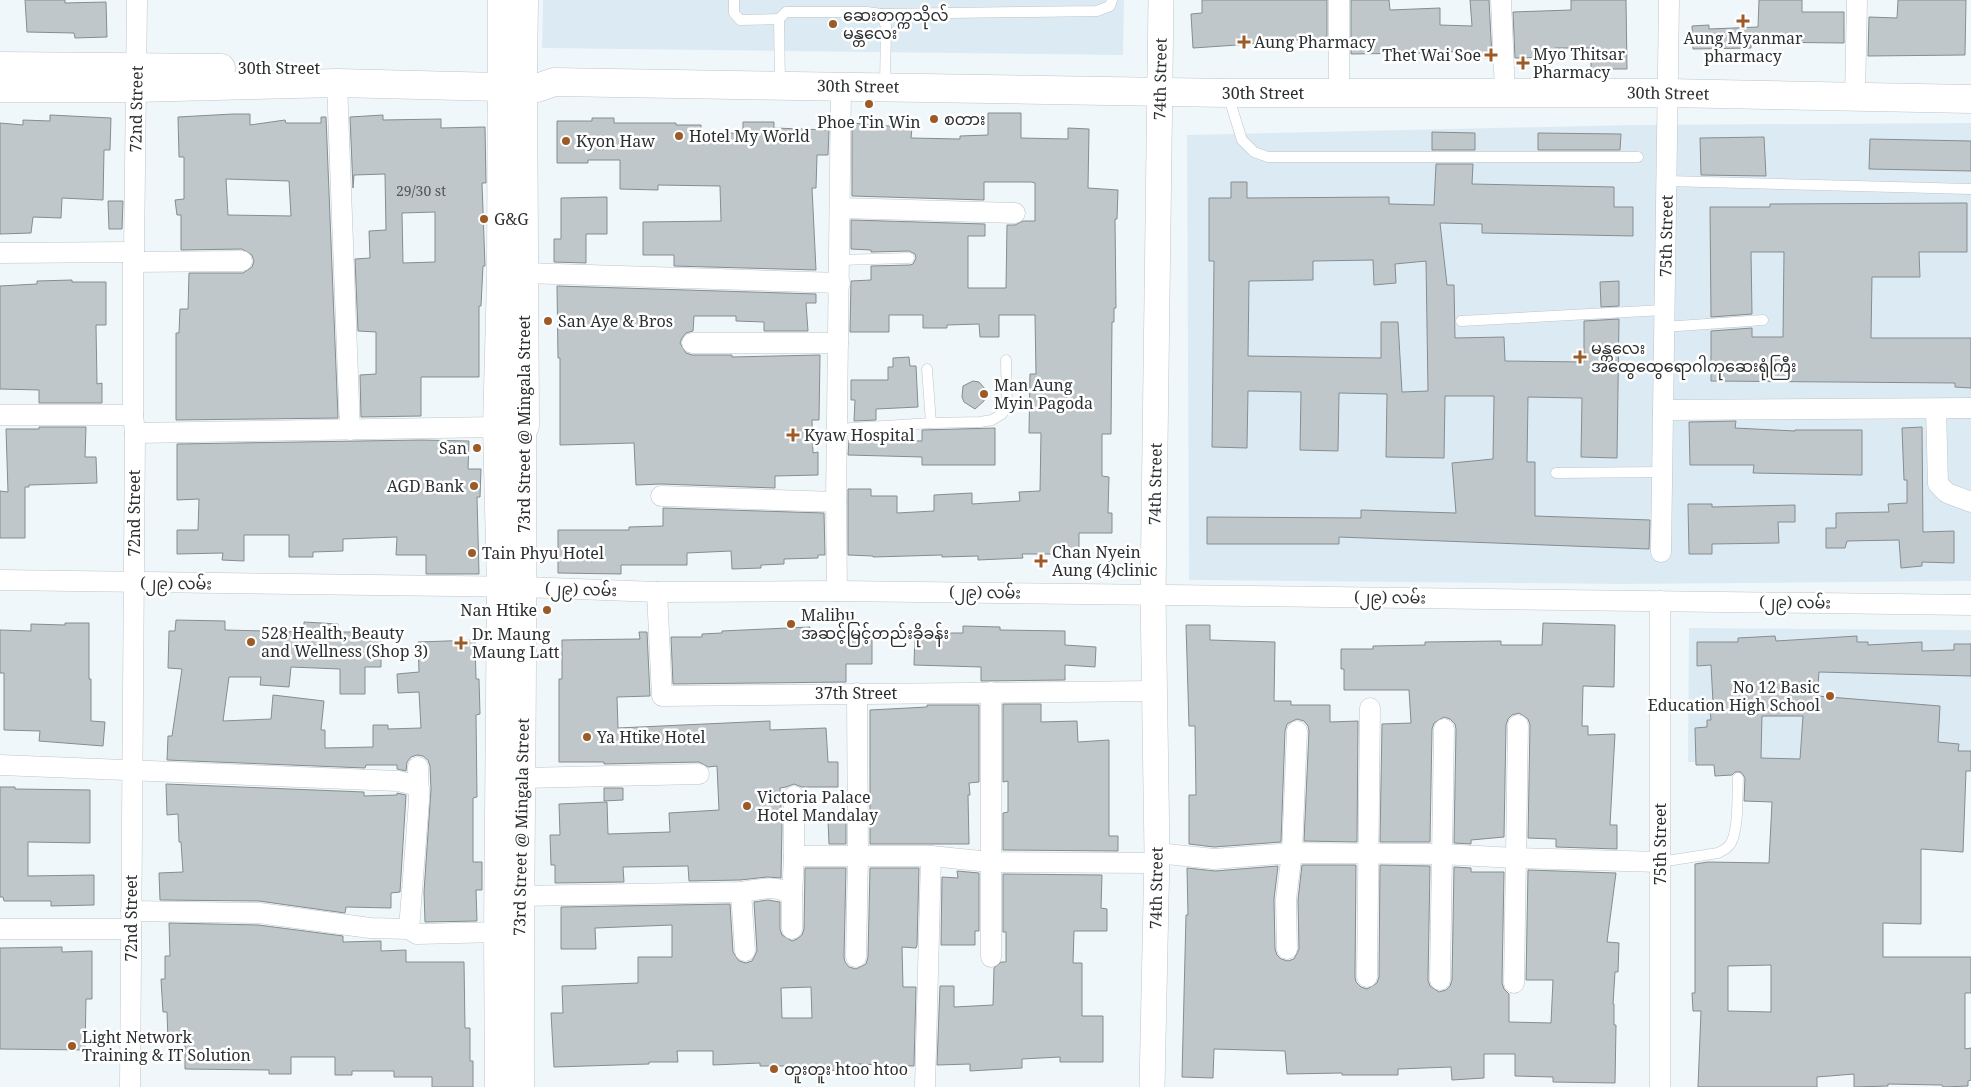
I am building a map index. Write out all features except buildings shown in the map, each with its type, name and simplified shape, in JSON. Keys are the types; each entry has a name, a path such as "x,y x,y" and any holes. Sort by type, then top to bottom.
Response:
{"main road":[{"name":"73rd Street @ Mingala Street","path":"499,1087 498,932 512,587 522,427 525,426 524,273 512,80 502,0"},
{"name":"73rd Street @ Mingala Street","path":"520,1087 520,896 523,778 512,587 498,427 501,278 512,80 524,0"},
{"name":"30th Street","path":"0,66 136,77 337,83 512,80"},
{"name":"30th Street","path":"0,88 136,77 386,69 512,80 537,88 554,82 1228,93 1668,93 1971,99"}],"street":[{"name":"72nd Street","path":"130,1087 134,424 133,257 137,0"},
{"name":"74th Street","path":"1152,1087 1157,858 1153,594 1161,0"},
{"path":"1339,0 1339,94"},
{"path":"1501,0 1505,92"},
{"name":"75th Street","path":"1661,552 1670,0"},
{"path":"1855,97 1857,0"},
{"path":"337,83 350,430"},
{"path":"837,591 836,502 841,86"},
{"path":"840,208 1015,213"},
{"path":"0,253 242,261"},
{"path":"524,273 840,283"},
{"path":"692,343 838,343"},
{"path":"1663,410 1971,408"},
{"path":"1936,409 1938,484 1947,493 1971,502"},
{"path":"0,414 134,424 350,430 498,427"},
{"path":"661,496 836,502"},
{"name":"(၂၉) လမ်း","path":"0,580 512,587 657,592 837,591 1153,594 1971,605"},
{"name":"37th Street","path":"657,592 662,696 1155,691"},
{"name":"75th Street","path":"1660,601 1660,1087"},
{"path":"991,692 991,957"},
{"path":"856,957 858,856 857,693"},
{"path":"1367,977 1370,708"},
{"path":"1514,983 1518,725"},
{"path":"1440,980 1444,729"},
{"path":"1287,949 1286,899 1292,854 1297,731"},
{"path":"0,765 398,781 419,788"},
{"path":"409,929 419,788 418,767"},
{"path":"523,778 699,774"},
{"path":"792,929 794,796"},
{"path":"794,856 930,856 990,862 1214,858 1292,854 1441,854 1660,862"},
{"path":"925,1087 930,856"},
{"path":"520,896 741,892 775,888 785,889 792,896"},
{"path":"741,892 745,951"},
{"path":"0,929 259,913 370,928 409,929 417,934 498,932"}],"lane":[{"path":"734,0 734,13 740,20 779,19 786,12 866,12 881,14 1097,11 1110,6 1112,0"},
{"path":"881,14 886,26 885,87"},
{"path":"779,19 780,85"},
{"path":"1228,93 1242,140 1254,152 1268,157 1638,158"},
{"path":"1667,181 1971,189"},
{"path":"839,260 909,258"},
{"path":"1461,321 1664,318 1763,320"},
{"path":"837,429 931,422 980,422 992,420 1002,414 1007,405 1006,360"},
{"path":"927,369 931,422"},
{"path":"1556,473 1662,472"},
{"path":"1660,862 1718,853 1726,849 1731,843 1735,831 1738,778"}],"shaded area":[{"name":"ဆေးတက္ကသိုလ် မန္တလေး","path":"543,0 1124,0 1123,55 542,48"},
{"name":"မန္တလေး အထွေထွေရောဂါကုဆေးရုံကြီး","path":"1971,123 1971,581 1620,584 1189,580 1187,135 1629,125"},
{"name":"No 12 Basic Education High School","path":"1689,628 1971,630 1971,765 1688,762"}],"place":[{"name":"Aung Myanmar pharmacy","path":"1743,21"},
{"name":"ဆေးတက္ကသိုလ် မန္တလေး","path":"833,24"},
{"name":"Aung Pharmacy","path":"1244,42"},
{"name":"Thet Wai Soe","path":"1491,55"},
{"name":"Myo Thitsar Pharmacy","path":"1523,63"},
{"name":"Phoe Tin Win","path":"869,104"},
{"name":"စတား","path":"934,119"},
{"name":"Hotel My World","path":"679,136"},
{"name":"Kyon Haw","path":"566,141"},
{"name":"G&G","path":"484,219"},
{"name":"San Aye & Bros","path":"548,321"},
{"name":"မန္တလေး အထွေထွေရောဂါကုဆေးရုံကြီး","path":"1580,357"},
{"name":"Man Aung Myin Pagoda","path":"984,394"},
{"name":"Kyaw Hospital","path":"793,435"},
{"name":"San","path":"477,448"},
{"name":"AGD Bank","path":"474,486"},
{"name":"Tain Phyu Hotel","path":"472,553"},
{"name":"Chan Nyein Aung (4)clinic","path":"1041,561"},
{"name":"Nan Htike","path":"547,610"},
{"name":"Malibu အဆင့်မြင့်တည်းခိုခန်း","path":"791,624"},
{"name":"528 Health, Beauty and Wellness (Shop 3)","path":"251,642"},
{"name":"Dr. Maung Maung Latt","path":"461,643"},
{"name":"No 12 Basic Education High School","path":"1830,696"},
{"name":"Ya Htike Hotel","path":"587,737"},
{"name":"Victoria Palace Hotel Mandalay","path":"747,806"},
{"name":"Light Network Training & IT Solution","path":"72,1046"},
{"name":"တူးတူး htoo htoo","path":"774,1069"}]}
